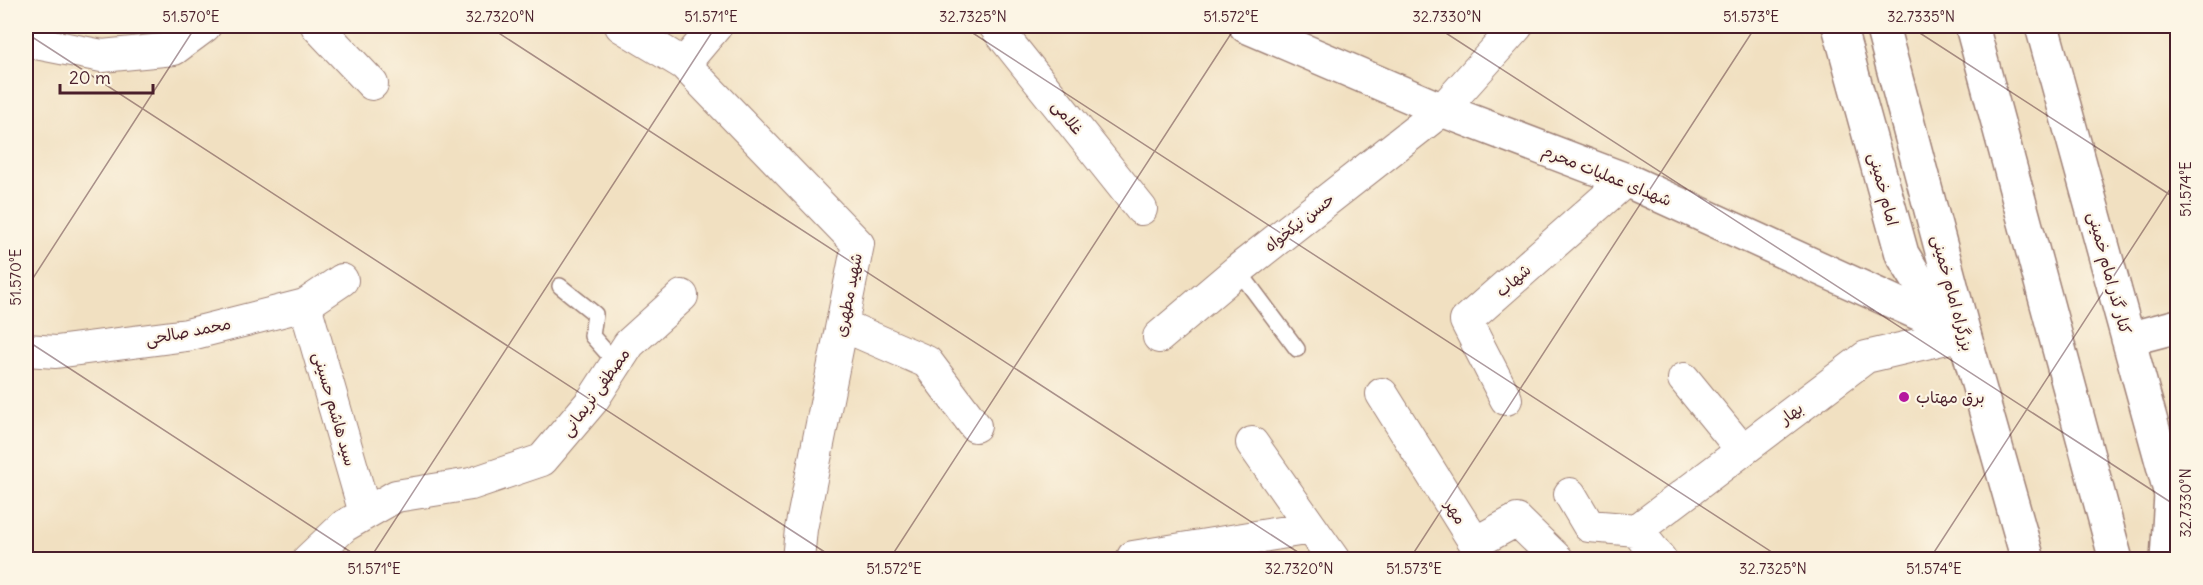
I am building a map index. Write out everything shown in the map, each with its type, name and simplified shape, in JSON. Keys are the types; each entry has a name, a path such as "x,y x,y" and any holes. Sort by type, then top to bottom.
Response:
{"main road":[{"name":"شهدای عملیات محرم","path":"1246,26 1442,110 1626,180 1964,334"},
{"name":"امام خمینی","path":"1839,26 1902,254 1921,285 1964,334"},
{"name":"بزرگراه امام خمینی","path":"1882,26 1964,334 2028,560"},
{"path":"1972,26 2116,560"},
{"name":"کنار گذر امام خمینی","path":"2042,26 2174,507 2167,560"},
{"path":"2128,339 2178,326"}],"street":[{"path":"44,41 102,56 174,49 205,26"},
{"path":"317,26 372,84"},
{"name":"شهید مطهری","path":"621,26 684,64 858,243 801,529 798,560"},
{"path":"684,64 716,26"},
{"name":"غلامی","path":"994,26 1141,209"},
{"name":"حسن نیکخواه","path":"1159,337 1238,270 1442,110 1506,29"},
{"name":"شهاب","path":"1506,399 1466,321 1626,180"},
{"name":"محمد صالحی","path":"26,350 56,352 187,335 305,305 342,280"},
{"name":"مصطفی نریمانی","path":"308,560 344,526 396,496 471,484 542,460 592,401 629,344 682,296"},
{"name":"سید هاشم حسینی","path":"305,305 365,513"},
{"path":"842,325 927,362 975,426"},
{"name":"بهار","path":"1637,530 1866,357 1964,334"},
{"path":"1684,379 1742,450"},
{"name":"مهر","path":"1382,394 1475,543 1517,520 1557,560"},
{"path":"1252,443 1334,560"},
{"path":"1570,494 1589,526 1637,530 1661,560"},
{"path":"1133,557 1311,528"}],"lane":[{"path":"1238,270 1297,349"},
{"path":"560,286 595,314 592,336 616,363"}],"place":[{"name":"برق مهتاب","path":"1904,397"}]}
